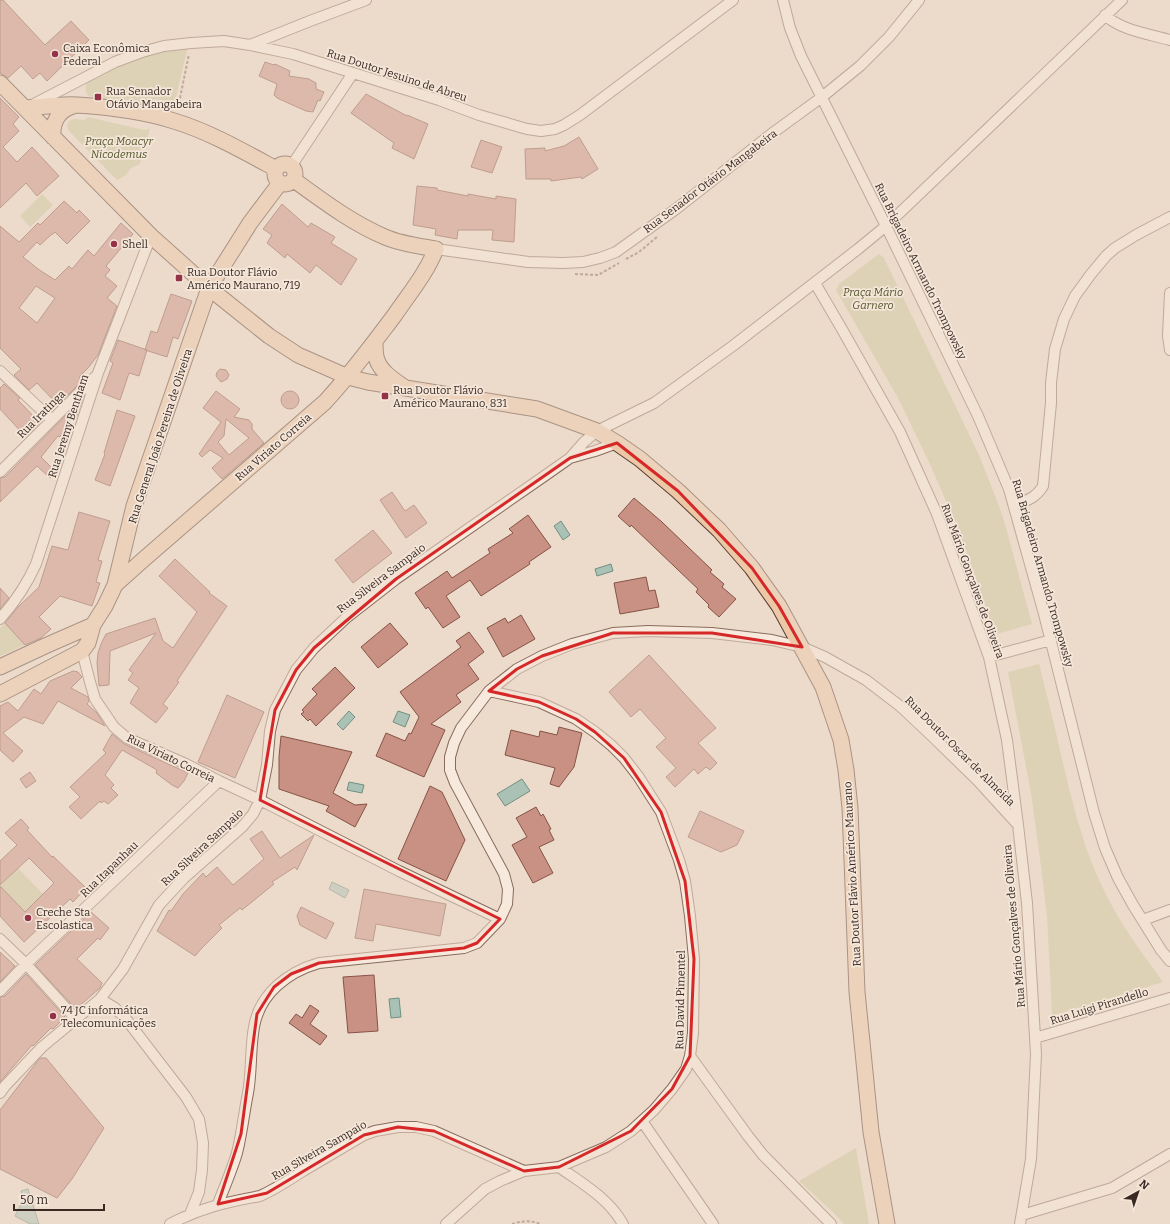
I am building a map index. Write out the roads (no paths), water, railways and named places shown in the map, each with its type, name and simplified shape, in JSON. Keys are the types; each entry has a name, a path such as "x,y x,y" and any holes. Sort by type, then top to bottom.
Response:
{"main road":[{"name":"Rua Doutor Flávio Américo Maurano","path":"0,83 151,236 208,288 270,336 298,355 348,377 368,382 537,409 597,431 617,442 640,459 678,491 719,530 752,568 779,606 823,687 841,740 850,808 857,992 872,1132 887,1224"},
{"name":"Rua Senador Otávio Mangabeira","path":"25,108 76,105 115,109 152,115 175,121 211,135 285,174 339,212 386,238 414,245 436,248"},
{"path":"53,136 54,122 58,116 66,109 76,105"},
{"name":"Rua General João Pereira de Oliveira","path":"116,585 134,506 208,288 250,223 285,174"},
{"name":"Rua Viriato Correia","path":"82,651 88,644 93,625 116,585 325,402 348,377 423,275 436,248"},
{"name":"Rua Doutor Flávio Américo Maurano","path":"375,341 376,359 380,367 392,379 405,388"},
{"path":"0,667 93,625"},
{"path":"0,694 82,651"}],"street":[{"path":"250,45 366,0"},
{"name":"Rua Doutor Jesuino de Abreu","path":"25,108 115,62 142,52 164,46 224,41 293,54 439,100 479,115 527,129 542,131 555,129 580,115 733,0"},
{"name":"Rua Brigadeiro Armando Trompowsky","path":"784,0 790,28 801,56 886,226 978,416 1009,489 1050,640 1094,813 1105,848 1118,878 1142,920 1170,962"},
{"name":"Rua Senador Otávio Mangabeira","path":"436,248 528,262 563,263 583,262 616,252 676,209 860,66 889,37 919,0"},
{"name":"Rua Silveira Sampaio","path":"0,1093 42,1047 75,1018 100,999 124,969 159,905 184,878 242,827 253,814 260,800 270,731 275,710 296,670 314,648 346,618 396,580 570,458 584,442 597,431 654,403 740,340 886,226 1122,0"},
{"path":"1105,15 1118,26 1170,40"},
{"path":"285,174 353,73"},
{"path":"1014,505 1032,498 1043,486 1055,349 1064,320 1075,296 1106,256 1115,248 1170,216"},
{"name":"Rua Jeremy Bentham","path":"0,619 16,602 28,583 36,564 98,373 151,236"},
{"name":"Rua Senador Otávio Mangabeira","path":"430,263 444,256 458,252"},
{"name":"Rua Mário Gonçalves de Oliveira","path":"814,283 900,432 937,514 989,657 1007,740 1018,825 1027,903 1036,1054 1031,1159 1021,1220"},
{"path":"1170,292 1168,336 1170,350"},
{"path":"0,371 52,420"},
{"name":"Rua Iratinga","path":"0,472 98,373"},
{"name":"Rua Silveira Sampaio","path":"570,458 595,452 617,442"},
{"name":"Rua Doutor Oscar de Almeida","path":"218,1204 236,1154 241,1134 249,1089 253,1027 257,1014 274,987 291,974 319,962 464,948 477,942 500,919 507,904 508,889 504,874 455,783 450,770 450,757 454,743 461,728 489,691 517,669 542,656 572,644 613,634 648,631 712,633 772,640 802,647 825,657 866,680 900,706 978,781 1018,825"},
{"path":"989,657 1050,640"},
{"name":"Rua Viriato Correia","path":"82,651 95,699 114,727 127,738 186,764 219,782 260,800 399,871 500,919"},
{"name":"Rua David Pimentel","path":"446,1224 485,1189 500,1181 524,1171 559,1167 606,1147 631,1131 654,1110 672,1089 686,1069 690,1056 693,1033 694,959 690,916 679,860 661,812 624,758 595,732 576,719 539,702 489,691"},
{"name":"Rua Itapanhau","path":"0,991 26,964 219,782"},
{"path":"1142,920 1170,910"},
{"path":"0,939 26,964 75,1018"},
{"name":"Rua Luigi Pirandello","path":"1035,1038 1170,998"},
{"path":"100,999 115,1008 126,1019 186,1096 199,1119 203,1143 202,1170 199,1192 190,1214"},
{"path":"690,1056 763,1155 832,1224"},
{"path":"642,1122 713,1224"},
{"name":"Rua Silveira Sampaio","path":"170,1224 190,1214 218,1204 260,1196 283,1185 303,1171 364,1135 375,1131 398,1127 416,1127 434,1131 524,1171"},
{"path":"1021,1220 1112,1188 1170,1154"},
{"path":"559,1167 605,1200 623,1224"}],"place":[{"name":"Caixa Econômica Federal","path":"55,54"},
{"name":"Rua Senador Otávio Mangabeira","path":"98,97"},
{"name":"Shell","path":"114,244"},
{"name":"Rua Doutor Flávio Américo Maurano, 719","path":"179,278"},
{"name":"Rua Doutor Flávio Américo Maurano, 831","path":"385,396"},
{"name":"Creche Sta Escolastica","path":"28,918"},
{"name":"74 JC informática Telecomunicações","path":"53,1016"}],"park label":[{"name":"Praça Moacyr Nicodemus","path":"119,147"},
{"name":"Praça Mário Garnero","path":"873,298"}]}
